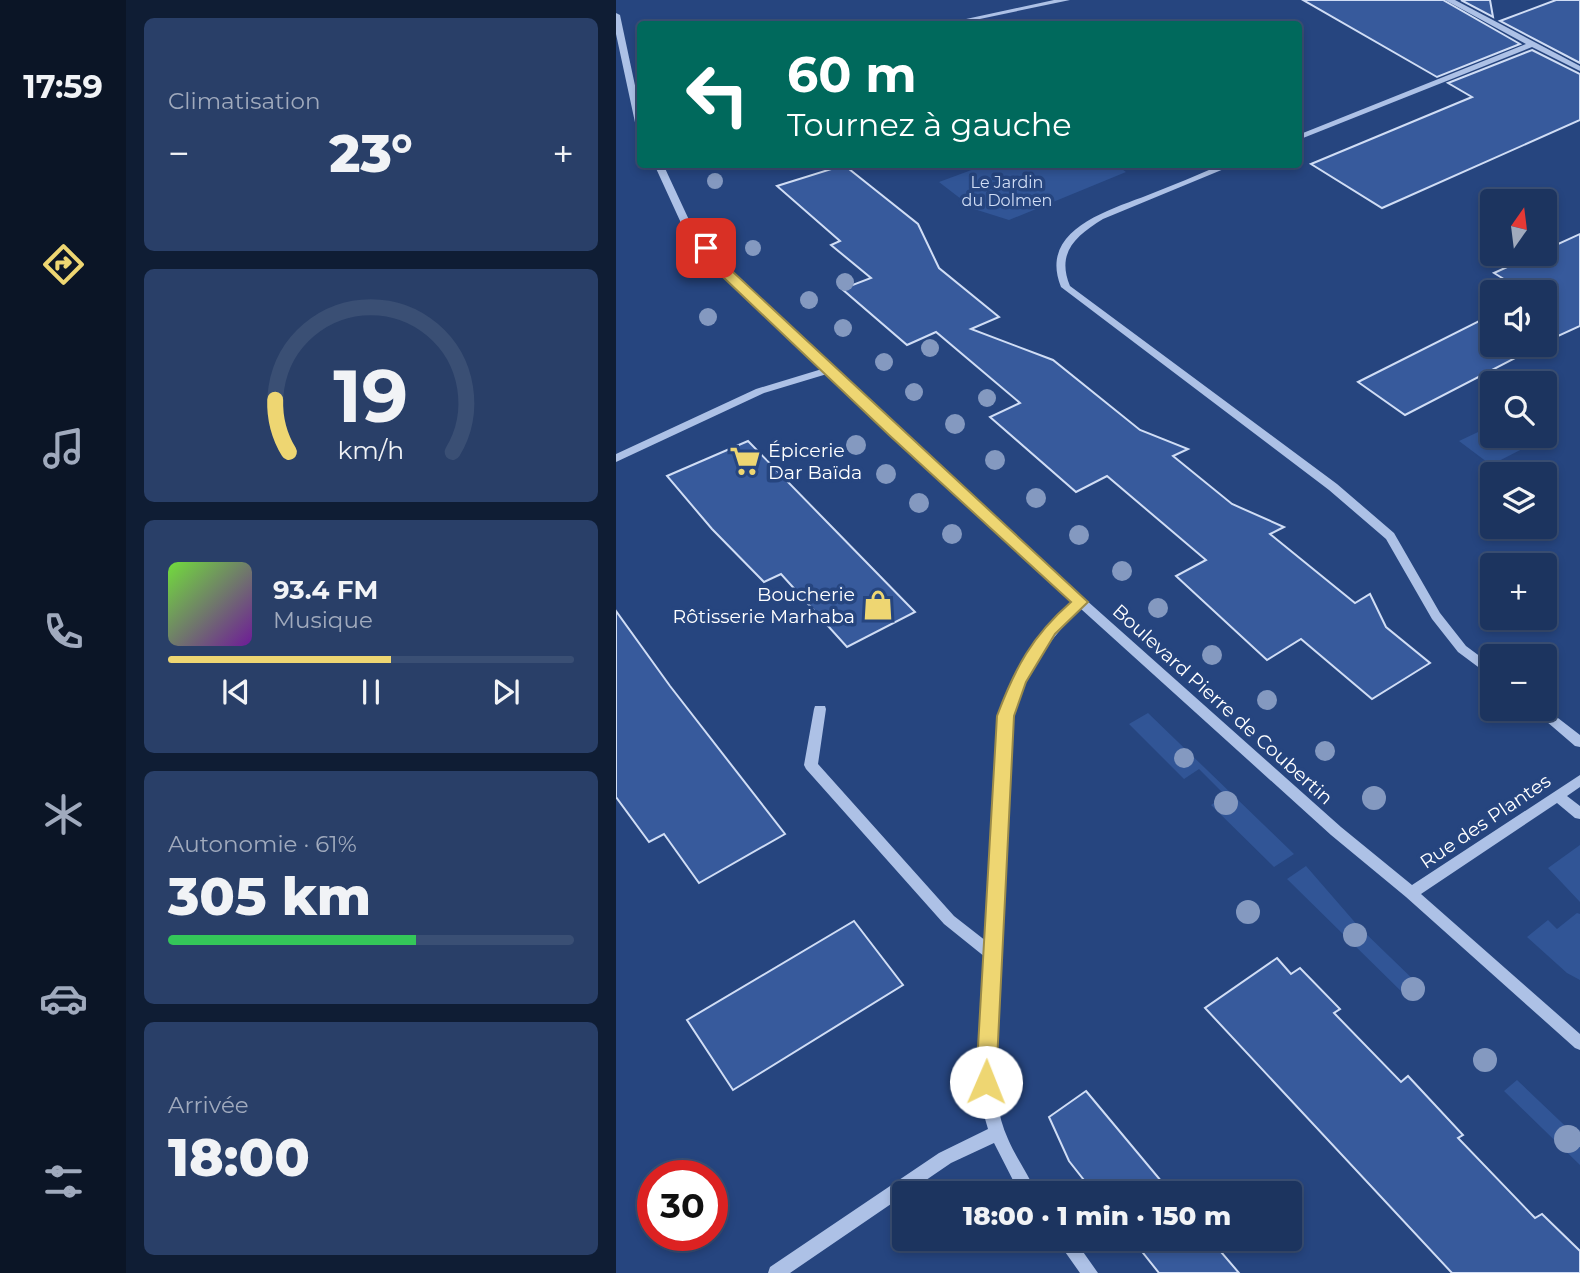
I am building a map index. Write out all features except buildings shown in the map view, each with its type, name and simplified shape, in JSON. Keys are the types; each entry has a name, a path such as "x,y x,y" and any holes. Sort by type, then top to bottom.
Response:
{"street":[{"path":"962,21 1066,0"},
{"path":"1449,0 1580,69"},
{"path":"616,15 637,88"},
{"path":"1302,136 1533,44"},
{"name":"Boulevard Pierre de Coubertin","path":"660,168 686,223 727,274 1081,602 1336,831 1411,893 1580,1043"},
{"path":"1222,168 1100,217 1080,228 1062,251 1058,266 1061,278 1066,287 1333,487 1390,536 1436,616 1462,649 1480,663"},
{"path":"616,458 760,391 830,370"},
{"path":"1022,1181 995,1134 986,1100 1005,716 1018,681 1049,630 1081,602"},
{"path":"820,709 811,765 949,920 992,954"},
{"path":"1554,721 1580,741"},
{"name":"Rue des Plantes","path":"1411,893 1580,780"},
{"path":"1557,795 1580,814"},
{"path":"776,1273 945,1158 995,1134"},
{"path":"1073,1251 1090,1273"}],"green space":[{"name":"Le Jardin du Dolmen","path":"977,168 1120,168 1126,172 1009,220 974,209 939,182"},
{"path":"1480,431 1480,448 1524,448 1497,462 1487,462 1459,441"},
{"path":"1148,713 1294,854 1274,867 1211,805 1225,795 1199,769 1184,779 1129,724"},
{"path":"1580,845 1580,902 1548,868"},
{"path":"1306,866 1359,927 1421,987 1407,997 1287,879"},
{"path":"1577,913 1580,914 1580,980 1567,973 1527,937 1548,920 1557,929"},
{"path":"1517,1080 1580,1140 1580,1165 1504,1091"}],"place":[{"name":"Épicerie Dar Baïda","path":"745,461"},
{"name":"Boucherie Rôtisserie Marhaba","path":"878,605"}],"route":[{"path":"706,248 727,274 894,432 1081,602 1049,630 1018,681 1005,716 986,1082"}]}
